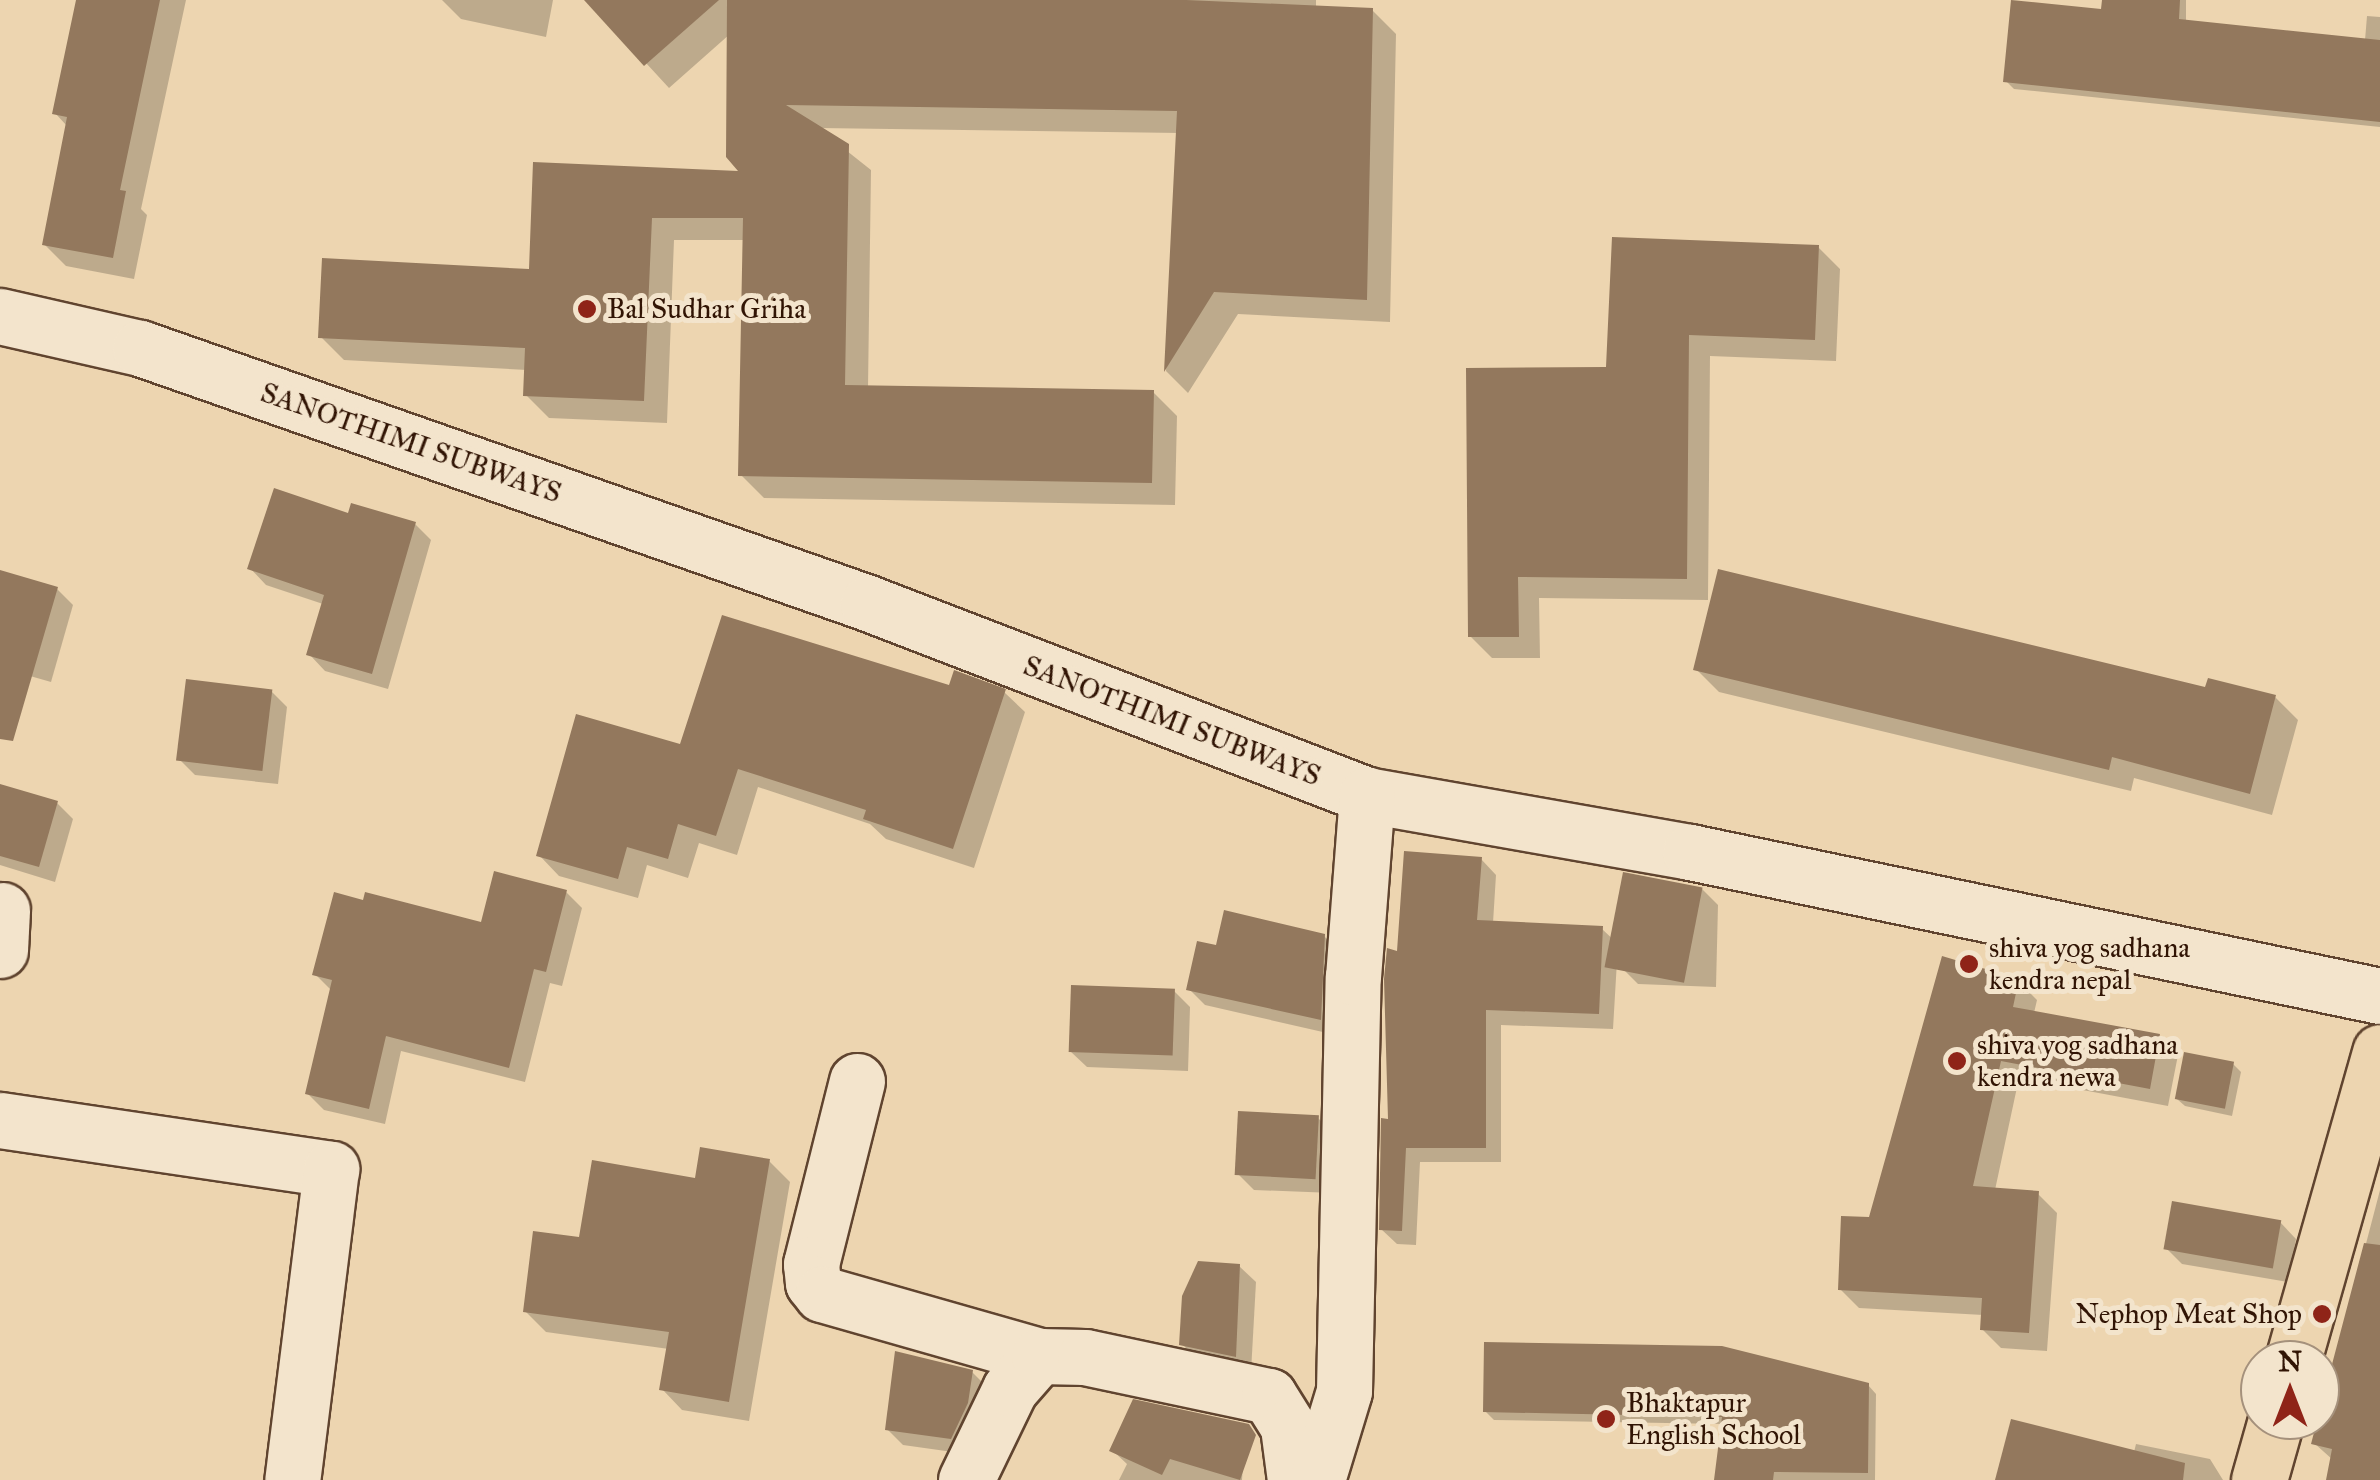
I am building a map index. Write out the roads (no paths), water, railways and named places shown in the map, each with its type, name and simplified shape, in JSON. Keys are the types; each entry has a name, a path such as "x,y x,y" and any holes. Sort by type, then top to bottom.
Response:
{"main road":[{"path":"2298,1340 2380,1052"},
{"path":"2259,1480 2270,1440"}],"street":[{"name":"SANOTHIMI SUBWAYS","path":"0,316 140,348 756,564 1367,795 1690,852 2380,996"},
{"path":"1317,1480 1344,1391 1353,977 1367,795"},
{"path":"857,1080 810,1264 813,1284 822,1294 1039,1356 1086,1357 1269,1396 1288,1427 1296,1480"},
{"path":"0,1120 332,1169 292,1480"},
{"path":"966,1480 1010,1389 1039,1356"}],"place":[{"name":"Bal Sudhar Griha","path":"587,309"},
{"name":"shiva yog sadhana kendra nepal","path":"1969,964"},
{"name":"shiva yog sadhana kendra newa","path":"1957,1061"},
{"name":"Nephop Meat Shop","path":"2322,1314"},
{"name":"Bhaktapur English School","path":"1606,1419"}]}
